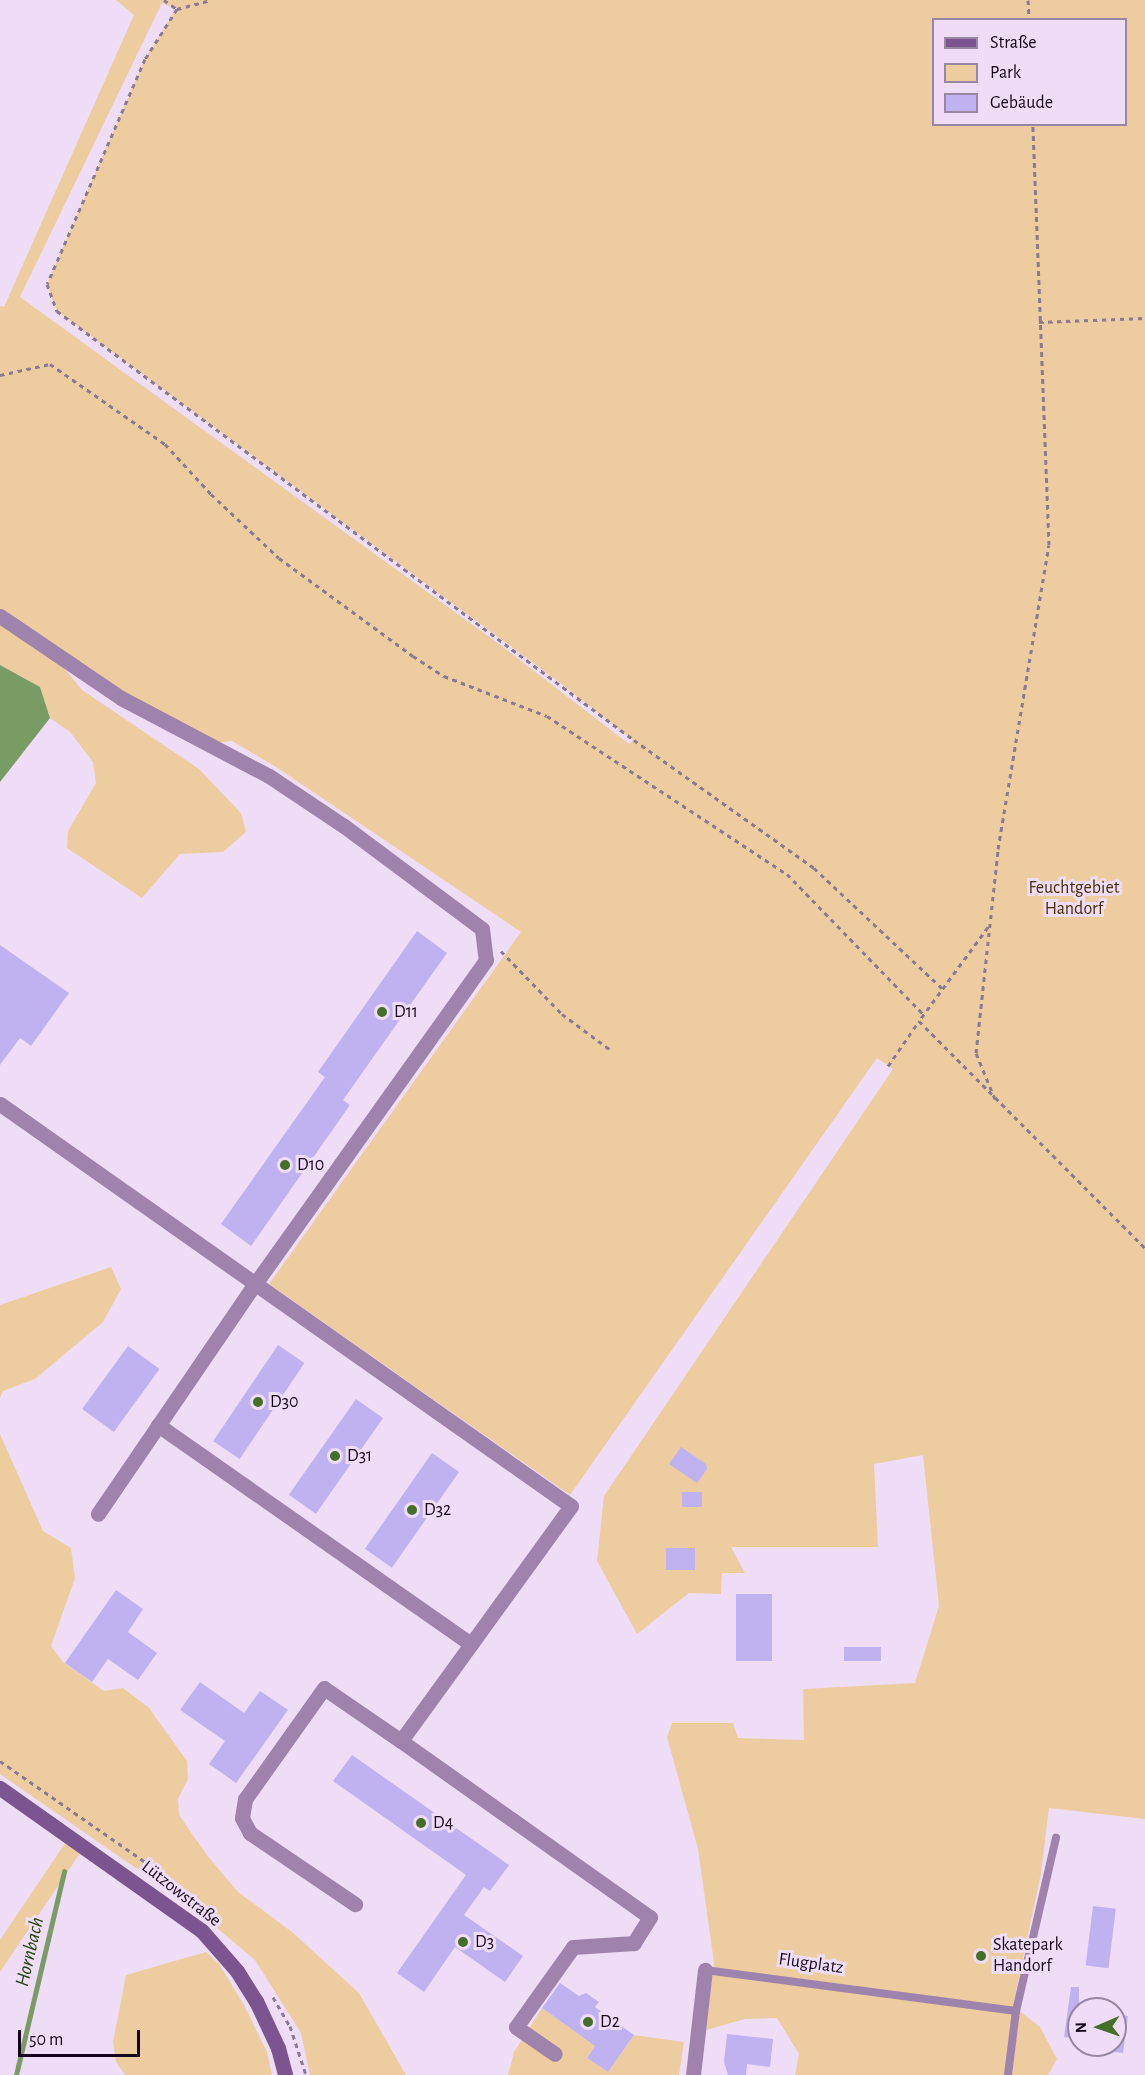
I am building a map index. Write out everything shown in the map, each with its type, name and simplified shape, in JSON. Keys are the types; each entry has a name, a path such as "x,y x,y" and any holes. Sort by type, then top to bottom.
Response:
{"street":[{"path":"0,616 120,698 269,776 482,928 486,960 254,1285 98,1514"},
{"path":"0,1104 254,1285 572,1506 401,1741"},
{"path":"158,1425 471,1644"},
{"path":"355,1904 250,1833 242,1818 245,1799 324,1688 650,1917 634,1943 573,1947 516,2027 555,2054"},
{"name":"Lützowstraße","path":"0,1788 202,1931 237,1971 256,2001 278,2048 285,2075"},
{"name":"Flugplatz","path":"693,2075 705,1970"}],"lane":[{"path":"1008,2075 1016,2011 1056,1838"},
{"name":"Flugplatz","path":"705,1970 1016,2011"}],"path":[{"path":"164,0 177,9"},
{"path":"210,0 177,9 144,59 47,284 57,311 634,740 814,868 943,989"},
{"path":"1028,0 1029,18"},
{"path":"995,1099 976,1053 998,849 1049,545 1033,126"},
{"path":"1039,322 1145,318"},
{"path":"0,375 50,364 165,444 279,558 413,656 444,676 547,716 787,874 924,1015"},
{"path":"888,1066 989,926"},
{"path":"482,928 517,970 562,1014 612,1051"},
{"path":"919,1022 1145,1248"}],"green space":[{"name":"Feuchtgebiet Handorf","path":"116,0 1145,0 1145,1819 1049,1808 1041,1873 1013,2006 1040,2027 1057,2059 1048,2075 795,2075 799,2054 777,2018 745,2019 706,2030 714,1963 698,1849 667,1737 672,1723 733,1723 738,1738 804,1740 803,1689 915,1683 939,1606 923,1455 874,1464 878,1547 731,1547 745,1573 722,1573 721,1594 689,1593 637,1634 597,1561 604,1496 893,1069 877,1058 570,1495 269,1284 521,932 276,767 232,741 205,744 51,652 82,690 199,769 241,813 246,832 223,852 180,854 142,898 67,848 68,831 96,783 93,762 70,732 50,718 40,687 0,665 0,306 4,307 134,15","holes":["162,3 176,9 145,59 47,284 57,311 563,685 633,740 629,744 499,644 20,297"]},
{"path":"111,1267 121,1289 103,1322 35,1379 3,1391 0,1398 0,1305"},
{"path":"0,1434 43,1531 71,1548 75,1578 51,1646 63,1662 104,1691 123,1688 149,1708 187,1761 188,1779 178,1799 179,1815 206,1854 238,1892 292,1932 359,1993 406,2075 310,2075 301,2033 255,1960 192,1907 0,1774"},
{"path":"66,1842 81,1852 0,1972 0,1940"},
{"path":"206,1952 219,1964 244,2005 267,2052 272,2075 125,2075 116,2062 113,2042 126,1975"},
{"path":"542,2008 595,2046 587,2058 608,2072 634,2035 684,2042 679,2075 508,2075 514,2052"}],"shaded area":[{"path":"0,665 40,687 50,718 0,782"}],"building":[{"path":"417,931 447,953 343,1100 350,1105 251,1246 221,1224 325,1077 318,1072"},
{"path":"0,945 69,993 31,1046 20,1038 0,1065"},
{"name":"D30","path":"278,1345 305,1363 240,1459 213,1441"},
{"path":"128,1346 160,1369 114,1432 82,1409"},
{"name":"D31","path":"356,1399 383,1418 316,1514 289,1495"},
{"path":"681,1447 706,1464 707,1469 697,1483 669,1464"},
{"name":"D32","path":"432,1453 459,1472 392,1568 365,1549"},
{"path":"682,1492 702,1492 702,1507 682,1507"},
{"path":"666,1548 695,1548 695,1570 666,1570"},
{"path":"116,1590 143,1609 128,1632 157,1653 138,1680 108,1659 92,1682 65,1663"},
{"path":"736,1594 772,1594 772,1661 736,1661"},
{"path":"844,1647 881,1647 881,1661 844,1661"},
{"path":"200,1682 244,1713 260,1691 288,1710 236,1783 209,1764 225,1741 180,1710"},
{"path":"352,1755 509,1865 490,1891 484,1887 464,1915 523,1956 505,1982 455,1947 424,1992 397,1973 466,1875 333,1781"},
{"path":"1093,1906 1116,1909 1109,1968 1086,1966"},
{"name":"D2","path":"560,1983 579,1996 586,1993 599,2002 595,2007 634,2035 608,2072 587,2058 595,2046 542,2008"},
{"path":"1071,1987 1079,1987 1079,1997 1070,1997"},
{"path":"1067,2016 1067,2037 1064,2037"},
{"path":"727,2034 773,2039 770,2067 747,2064 746,2075 728,2075 724,2062"}],"waterway":[{"name":"Hornbach","path":"16,2075 64,1872"}],"place":[{"name":"D11","path":"382,1012"},
{"name":"D10","path":"285,1165"},
{"name":"D30","path":"258,1402"},
{"name":"D31","path":"335,1456"},
{"name":"D32","path":"412,1510"},
{"name":"D4","path":"421,1823"},
{"name":"D3","path":"463,1942"},
{"name":"Skatepark Handorf","path":"981,1956"},
{"name":"D2","path":"588,2022"}]}
